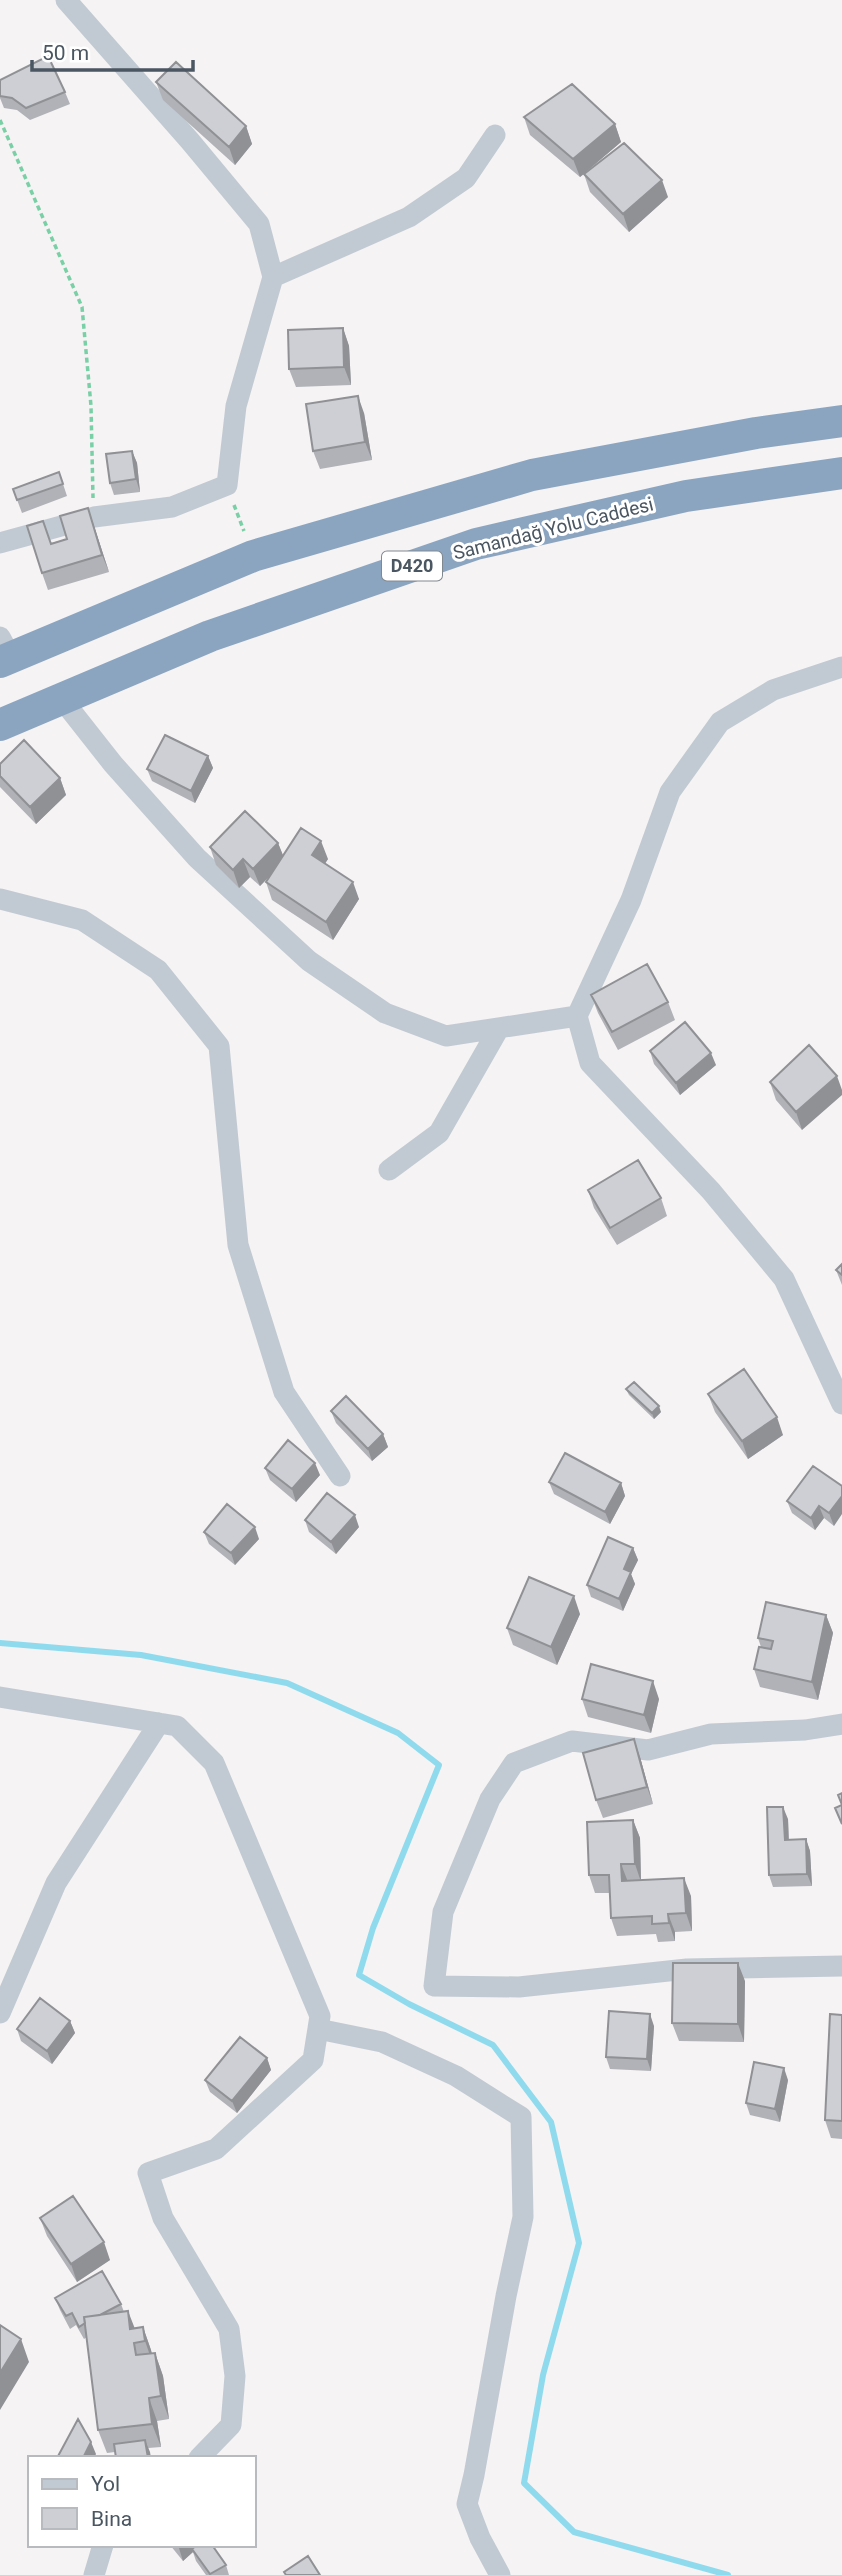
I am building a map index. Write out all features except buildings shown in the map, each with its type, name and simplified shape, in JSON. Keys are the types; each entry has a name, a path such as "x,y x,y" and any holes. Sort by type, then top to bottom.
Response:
{"highway":[{"path":"4,652 253,556 532,475 756,433 842,421"},
{"name":"Samandağ Yolu Caddesi","path":"0,725 210,636 476,544 686,496 842,473"}],"street":[{"path":"0,543 94,517 172,507 227,485 236,406 273,278 259,224 66,0"},
{"path":"273,278 409,218 466,178 495,135"},
{"path":"842,667 773,690 720,722 670,792 631,900 577,1016 590,1063 710,1191 783,1279 842,1404"},
{"path":"61,698 113,764 197,858 309,961 385,1013 446,1036 577,1016"},
{"path":"0,899 82,920 158,970 219,1046 238,1245 284,1392 341,1476"},
{"path":"389,1170 439,1133 499,1028"},
{"path":"0,1697 177,1726 214,1763 320,2016 313,2060 216,2150 148,2174 163,2218 229,2329 235,2375 231,2425 201,2456"},
{"path":"0,2013 56,1883 159,1723"},
{"path":"842,1724 805,1730 711,1734 648,1751 572,1741 513,1763 490,1799 443,1912 434,1986 519,1987 687,1969 842,1966"},
{"path":"318,2029 382,2042 456,2076 521,2117 523,2217 467,2504 480,2538 500,2575"},
{"path":"94,2575 102,2547"}],"path":[{"path":"0,120 82,307 91,406 94,517"},
{"path":"227,485 253,556"}],"waterway":[{"path":"0,1643 141,1655 287,1683 398,1733 439,1765 373,1928 359,1975 409,2004 493,2045 551,2122 579,2243 543,2375 524,2483 574,2532 728,2575"}]}
